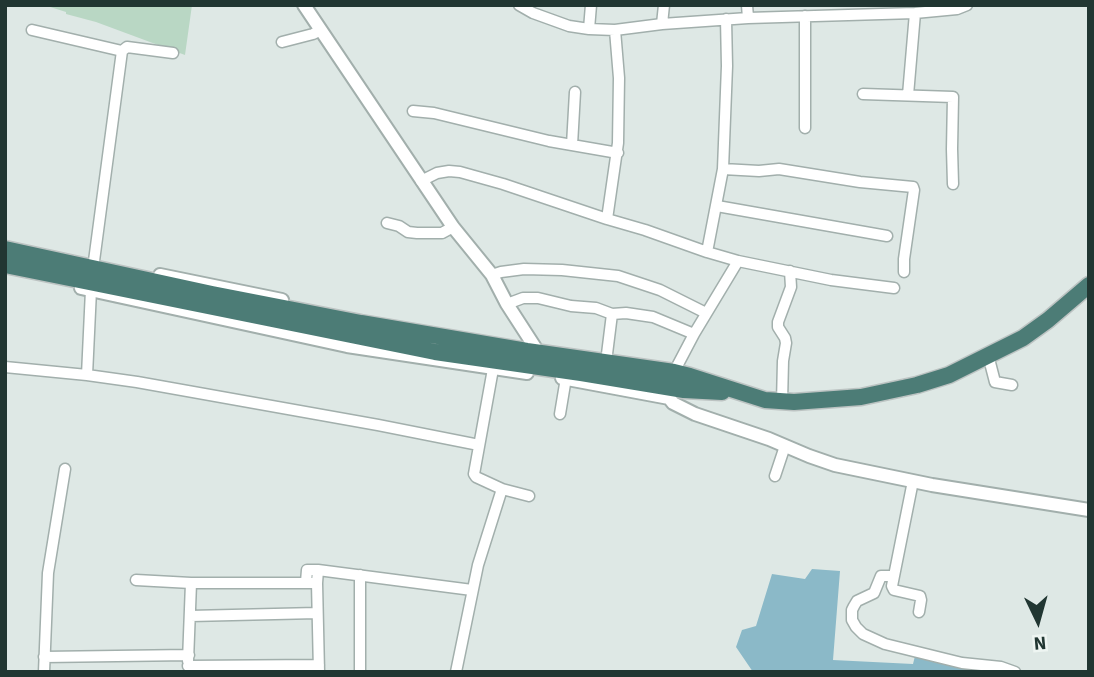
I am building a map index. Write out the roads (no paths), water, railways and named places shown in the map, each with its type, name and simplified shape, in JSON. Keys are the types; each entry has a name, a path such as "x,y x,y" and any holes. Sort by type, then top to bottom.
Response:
{"highway":[{"path":"5,249 361,323 606,362 671,386"},
{"path":"5,265 435,352 715,393 739,393 782,402 861,397 948,375 1023,338 1089,285"}],"street":[{"path":"304,5 453,228 492,275 536,349"},
{"path":"589,29 591,5"},
{"path":"662,24 664,5"},
{"path":"747,5 748,18"},
{"path":"520,6 569,26 615,30 726,19 805,16 817,10 915,13 957,9 967,5"},
{"path":"908,95 915,13"},
{"path":"805,16 806,128"},
{"path":"707,252 723,169 726,19"},
{"path":"32,30 122,51"},
{"path":"282,42 321,30"},
{"path":"607,219 618,153 619,78 615,30"},
{"path":"94,261 122,51 127,47 173,54"},
{"path":"572,145 575,92"},
{"path":"863,94 953,97 953,184"},
{"path":"413,111 435,113 618,153"},
{"path":"723,169 779,169 860,182 913,187 904,272"},
{"path":"422,181 437,173 460,173 503,184 738,261 831,280 894,288"},
{"path":"717,206 887,236"},
{"path":"387,223 417,233 442,233 453,228"},
{"path":"5,242 346,313 536,349"},
{"path":"738,261 694,334 671,386 673,403 695,414 835,465 913,481 1089,510"},
{"path":"492,275 524,269 618,276 660,290 706,313"},
{"path":"782,402 786,343 778,322 791,287 790,271"},
{"path":"5,272 347,346 493,369 671,386"},
{"path":"87,375 91,290"},
{"path":"507,304 523,298 538,298 571,306 596,308 612,314 653,317 694,334"},
{"path":"606,362 612,314"},
{"path":"994,352 995,383 1013,385"},
{"path":"5,367 150,384 479,446"},
{"path":"493,369 474,474 502,489 529,496"},
{"path":"560,414 566,378"},
{"path":"775,476 785,446"},
{"path":"44,672 48,573 65,469"},
{"path":"913,481 893,589 920,596 919,612"},
{"path":"456,672 485,538 502,489"},
{"path":"306,582 307,570 318,570 472,590"},
{"path":"191,583 188,669 319,668 318,570"},
{"path":"360,575 360,672"},
{"path":"894,576 881,576 874,593 856,601 853,606 852,620 863,634 885,644 962,663 1001,667 1015,672"},
{"path":"136,580 317,583"},
{"path":"190,616 317,613"},
{"path":"44,657 189,655"}],"water":[{"path":"812,569 840,571 833,660 913,664 915,656 963,668 1000,672 753,672 736,647 742,630 756,626 772,574 805,579"}]}
